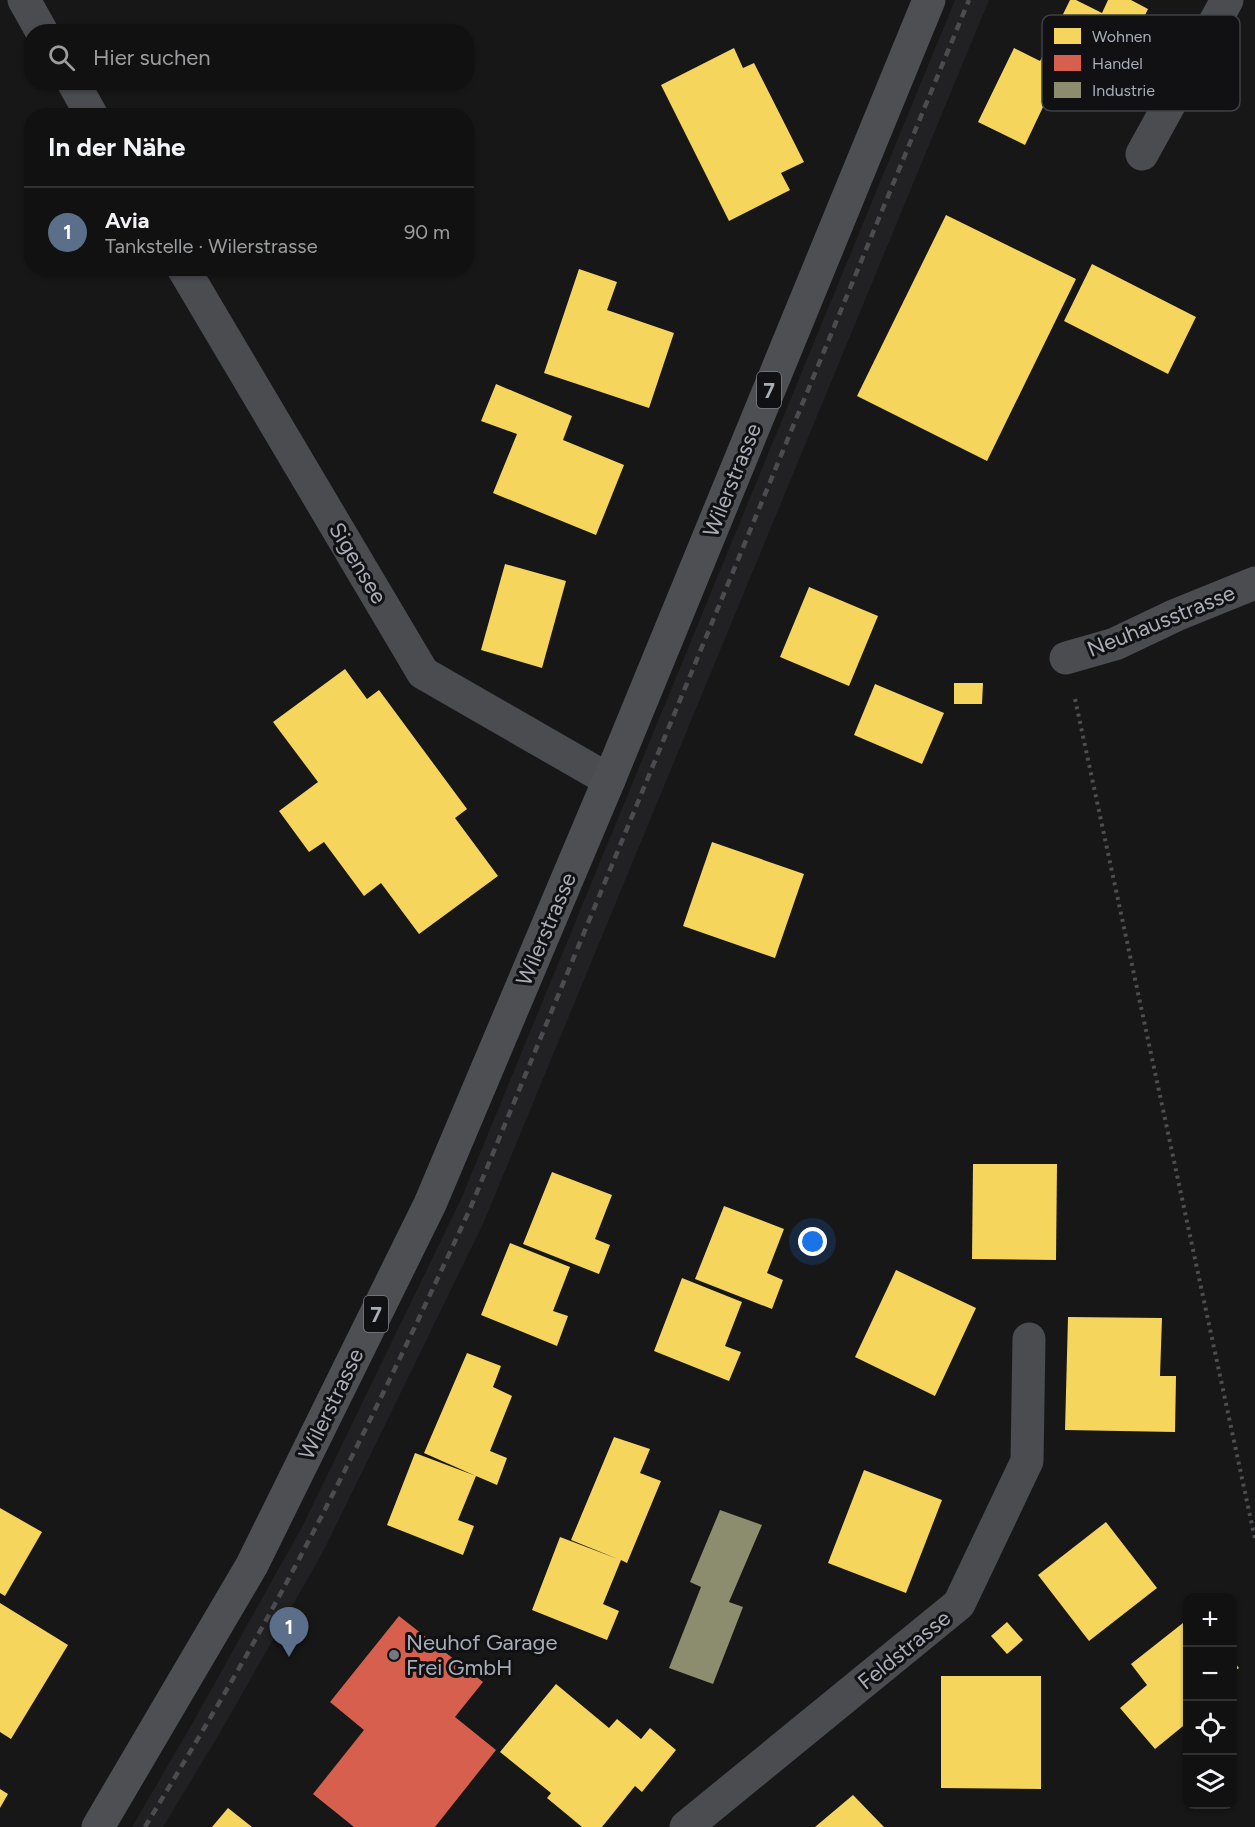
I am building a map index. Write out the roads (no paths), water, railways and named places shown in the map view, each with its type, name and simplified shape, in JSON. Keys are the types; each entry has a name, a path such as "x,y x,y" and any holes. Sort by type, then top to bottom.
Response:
{"main road":[{"name":"Wilerstrasse","path":"99,1827 252,1565 430,1204 609,780 928,0"}],"street":[{"path":"24,0 38,24"},
{"path":"1219,15 1227,0"},
{"path":"77,90 88,108"},
{"path":"1142,154 1166,111"},
{"name":"Sigensee","path":"188,276 423,673 609,780"},
{"name":"Neuhausstrasse","path":"1066,658 1115,644 1176,615 1255,583"},
{"name":"Feldstrasse","path":"686,1827 959,1604 1027,1461 1029,1338"}],"railway":[{"path":"145,1827 238,1671 314,1531 383,1393 470,1209 969,0"}],"place":[{"name":"Neuhof Garage Frei GmbH","path":"394,1655"},
{"name":"Avia","path":"289,1657"}]}
